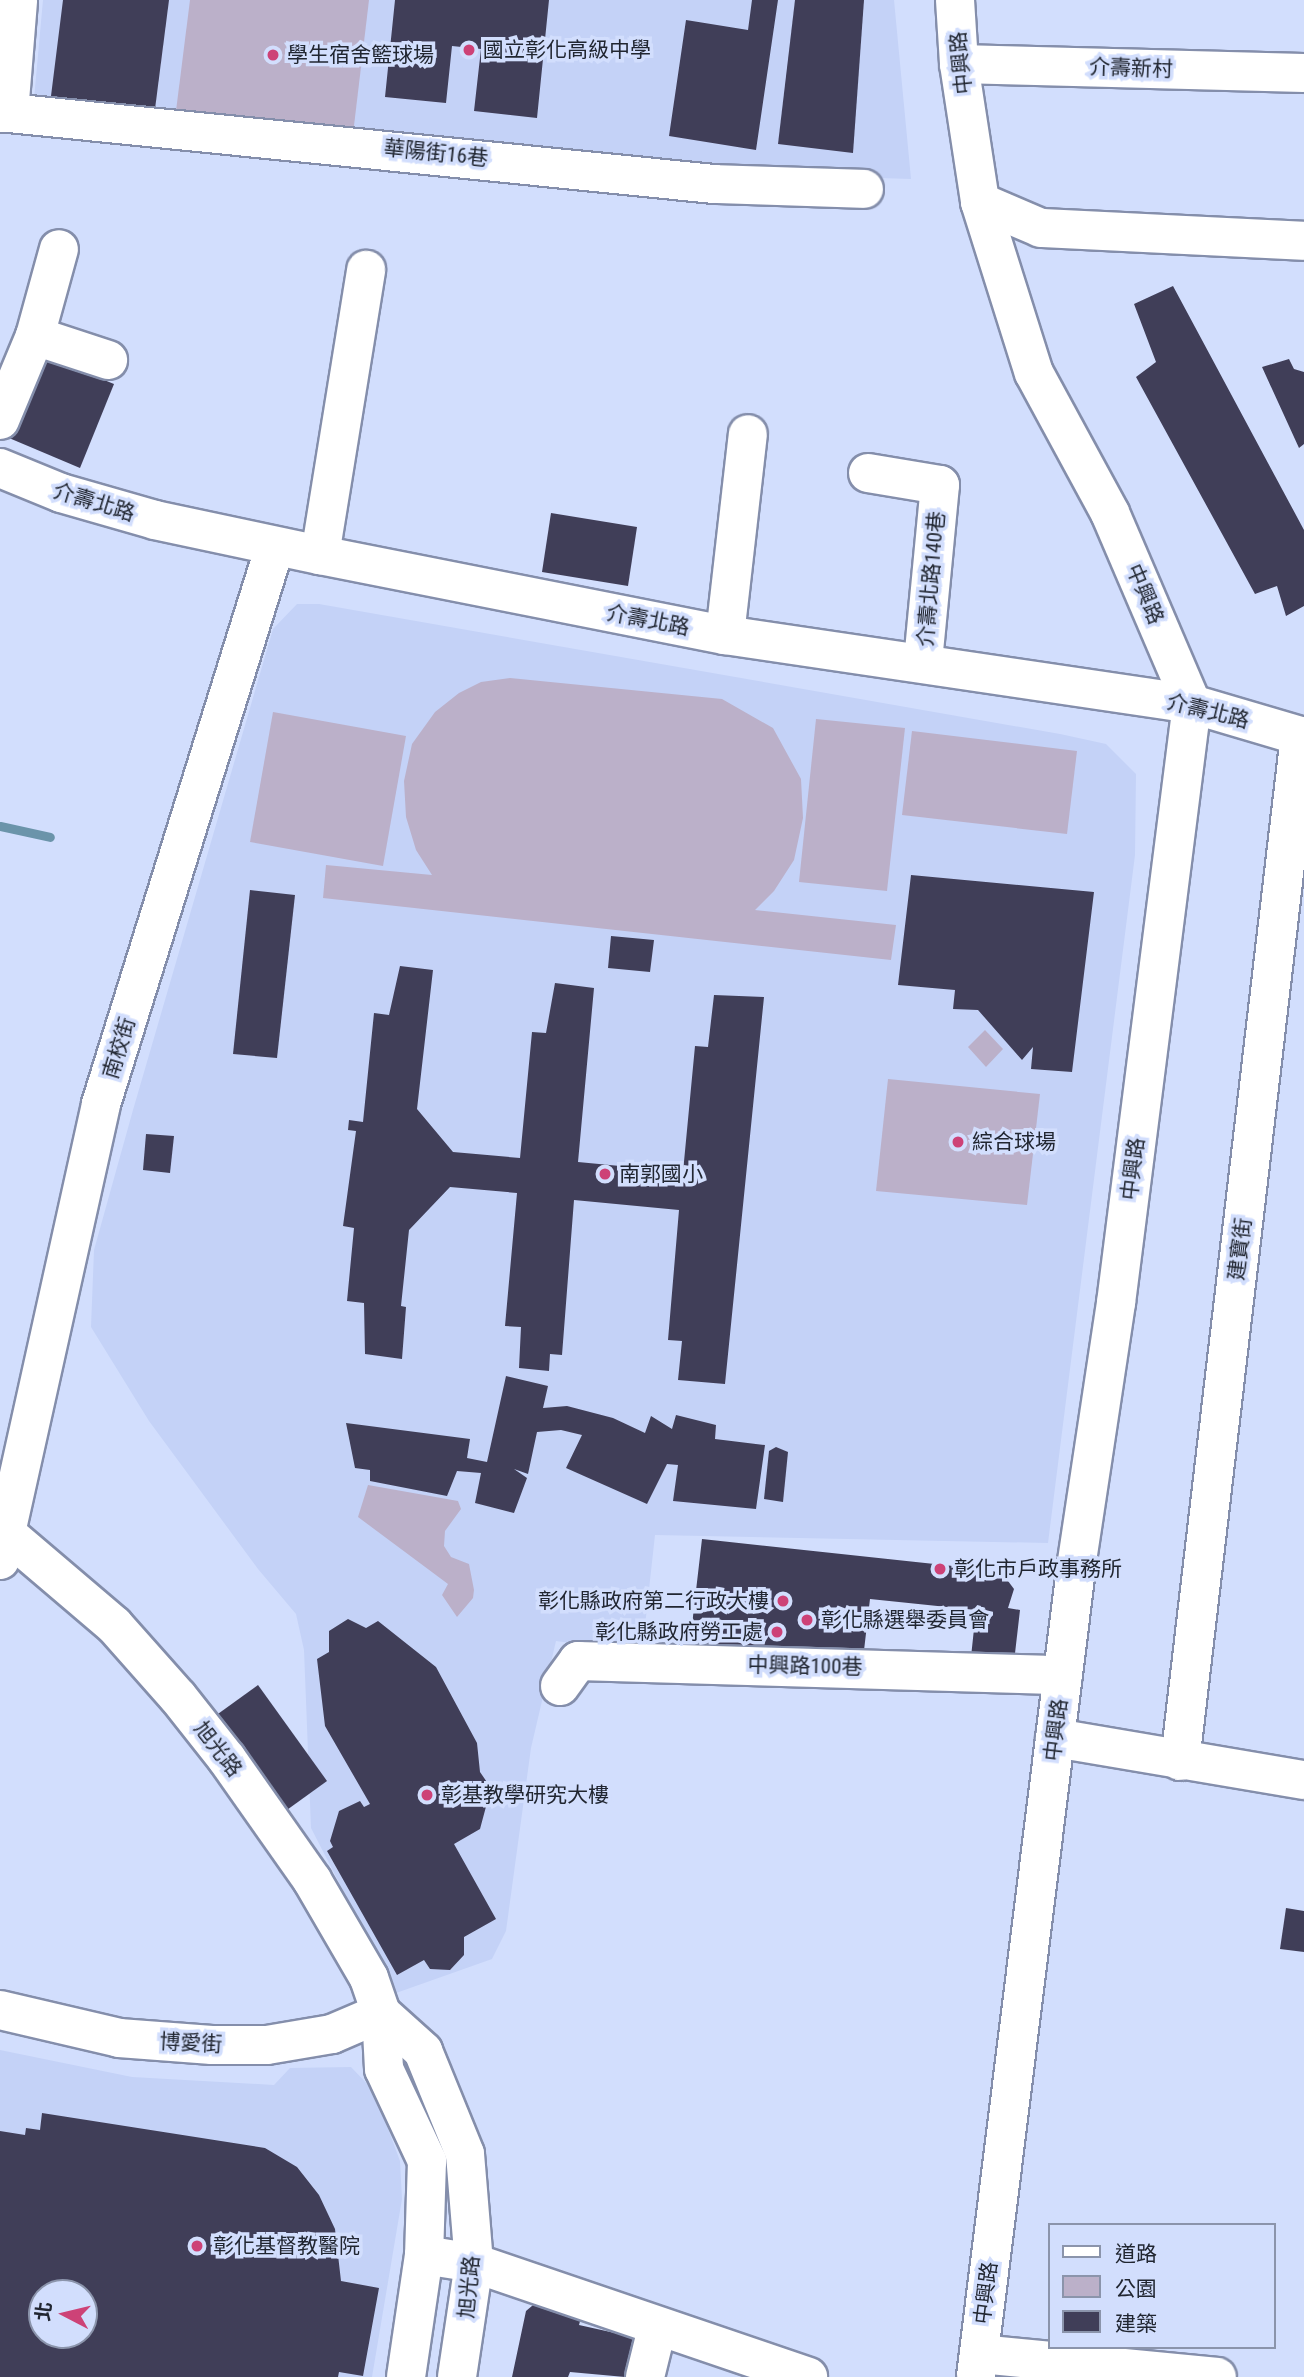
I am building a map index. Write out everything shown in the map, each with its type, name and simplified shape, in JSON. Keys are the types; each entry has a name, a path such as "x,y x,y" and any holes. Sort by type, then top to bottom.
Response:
{"street":[{"path":"4,113 18,0"},
{"name":"中興路","path":"955,0 959,64 980,202 1034,373 1110,513 1192,704 1116,1303 1063,1675 978,2365"},
{"name":"介壽新村","path":"959,64 1304,73"},
{"name":"華陽街16巷","path":"4,113 714,184 864,189"},
{"path":"980,202 1041,228 1304,241"},
{"path":"0,420 36,337 59,249"},
{"path":"320,555 366,270"},
{"path":"36,337 108,360"},
{"path":"725,635 748,434"},
{"name":"介壽北路","path":"0,468 61,493 155,520 275,546 725,635 923,662 1192,704 1302,736"},
{"name":"介壽北路140巷","path":"868,473 940,485 923,662"},
{"name":"南校街","path":"2,1540 101,1104 275,546"},
{"name":"建寶街","path":"1180,1761 1302,736"},
{"name":"旭光路","path":"2,1540 114,1625 227,1759 312,1880 369,1978 381,2013 384,2069 426,2161 424,2255 405,2377"},
{"name":"中興路100巷","path":"560,1685 578,1661 1063,1675"},
{"path":"1055,1738 1304,1780"},
{"name":"博愛街","path":"0,2010 119,2038 212,2045 267,2045 332,2034 381,2013"},
{"name":"旭光路","path":"381,2013 423,2051 465,2154 474,2263 457,2377"},
{"path":"424,2255 474,2263 657,2328 808,2377"},
{"path":"645,2377 657,2328"},
{"path":"978,2365 1217,2377"}],"shaded area":[{"name":"國立彰化高級中學","path":"43,0 894,0 911,179 722,173 34,99"},
{"name":"南郭國小","path":"297,604 319,604 1060,734 1106,744 1136,774 1135,855 1048,1543 655,1535 642,1653 556,1641 531,1748 506,1931 492,1959 396,1993 311,1828 304,1650 296,1614 258,1569 149,1421 91,1327 94,1250 133,1110 273,629"},
{"name":"彰化基督教醫院","path":"0,2050 132,2077 274,2085 290,2068 351,2067 374,2091 400,2161 402,2199 372,2377 0,2377"}],"green space":[{"name":"學生宿舍籃球場","path":"190,0 369,0 353,134 176,111"},
{"path":"510,678 722,699 773,728 801,779 803,818 794,860 774,891 755,910 896,925 891,960 323,898 326,865 432,875 416,850 406,817 404,781 412,744 435,712 459,693 481,682"},
{"path":"273,712 406,736 383,866 250,842"},
{"path":"816,719 905,728 887,891 799,882"},
{"path":"912,731 1077,751 1067,834 902,815"},
{"path":"985,1030 1003,1049 986,1067 968,1047"},
{"name":"綜合球場","path":"888,1079 1040,1094 1027,1205 876,1191"},
{"path":"368,1485 458,1501 461,1509 445,1531 444,1546 451,1557 469,1564 474,1590 473,1598 457,1617 442,1595 448,1584 358,1517"}],"building":[{"path":"63,0 169,0 155,109 51,96"},
{"path":"395,0 549,0 537,118 474,111 481,49 452,46 446,103 385,97"},
{"path":"752,0 778,0 756,150 669,136 686,20 748,30"},
{"path":"795,0 864,0 853,153 778,144"},
{"path":"1173,286 1304,530 1304,606 1286,616 1277,586 1255,594 1136,377 1156,362 1134,304"},
{"path":"42,355 114,384 80,468 9,438"},
{"path":"1289,359 1294,369 1304,372 1304,444 1299,448 1262,367"},
{"path":"551,513 637,527 628,586 542,572"},
{"path":"911,875 1094,892 1072,1072 1031,1069 1033,1047 1022,1060 978,1010 953,1009 955,990 898,985"},
{"path":"250,890 295,895 277,1058 233,1054"},
{"path":"611,936 654,940 650,972 608,968"},
{"path":"400,966 433,970 417,1109 453,1152 520,1158 532,1032 546,1033 555,983 594,988 578,1162 683,1172 695,1046 708,1047 714,995 764,997 725,1384 678,1380 682,1341 668,1340 679,1210 574,1200 562,1355 550,1354 549,1371 519,1368 521,1327 505,1326 517,1193 450,1187 409,1230 401,1306 406,1307 402,1359 365,1354 364,1303 347,1301 354,1228 343,1226 356,1131 348,1130 349,1120 363,1122 374,1013 389,1015"},
{"path":"146,1134 174,1136 170,1173 143,1170"},
{"path":"506,1376 548,1386 543,1408 567,1406 613,1418 645,1433 651,1416 672,1429 676,1415 716,1425 715,1439 765,1445 756,1509 673,1501 678,1465 667,1464 647,1504 566,1468 582,1435 561,1430 537,1432 528,1474 514,1469 527,1478 514,1513 475,1503 481,1473 457,1471 447,1496 370,1481 370,1470 355,1468 346,1423 470,1439 467,1458 487,1462"},
{"path":"776,1447 788,1452 783,1502 764,1499 769,1451"},
{"name":"彰化縣政府第二行政大樓","path":"702,1539 981,1569 980,1575 1002,1573 1014,1589 1008,1608 1020,1610 1014,1662 971,1657 976,1610 870,1599 863,1659 690,1642"},
{"name":"彰基教學研究大樓","path":"348,1619 366,1628 378,1621 436,1667 477,1743 480,1772 491,1788 480,1829 454,1844 496,1919 464,1937 464,1955 450,1970 430,1969 424,1960 397,1975 327,1851 333,1847 330,1841 339,1811 360,1801 364,1807 370,1804 325,1726 317,1659 329,1652 329,1631"},
{"path":"258,1685 327,1781 273,1820 204,1724"},
{"path":"1286,1908 1304,1911 1304,1952 1280,1949"},
{"name":"彰化基督教醫院","path":"42,2113 265,2148 297,2167 319,2195 335,2229 341,2281 379,2288 363,2376 339,2372 338,2377 0,2377 0,2131 25,2135 26,2128 40,2130"},
{"path":"539,2300 583,2310 579,2325 633,2337 625,2377 570,2372 568,2377 512,2377 526,2311"}],"waterway":[{"path":"0,826 50,837"}],"place":[{"name":"國立彰化高級中學","path":"469,50"},
{"name":"學生宿舍籃球場","path":"273,55"},
{"name":"綜合球場","path":"958,1142"},
{"name":"南郭國小","path":"605,1174"},
{"name":"彰化市戶政事務所","path":"940,1569"},
{"name":"彰化縣政府第二行政大樓","path":"783,1601"},
{"name":"彰化縣選舉委員會","path":"807,1620"},
{"name":"彰化縣政府勞工處","path":"777,1632"},
{"name":"彰基教學研究大樓","path":"427,1795"},
{"name":"彰化基督教醫院","path":"197,2246"}]}
